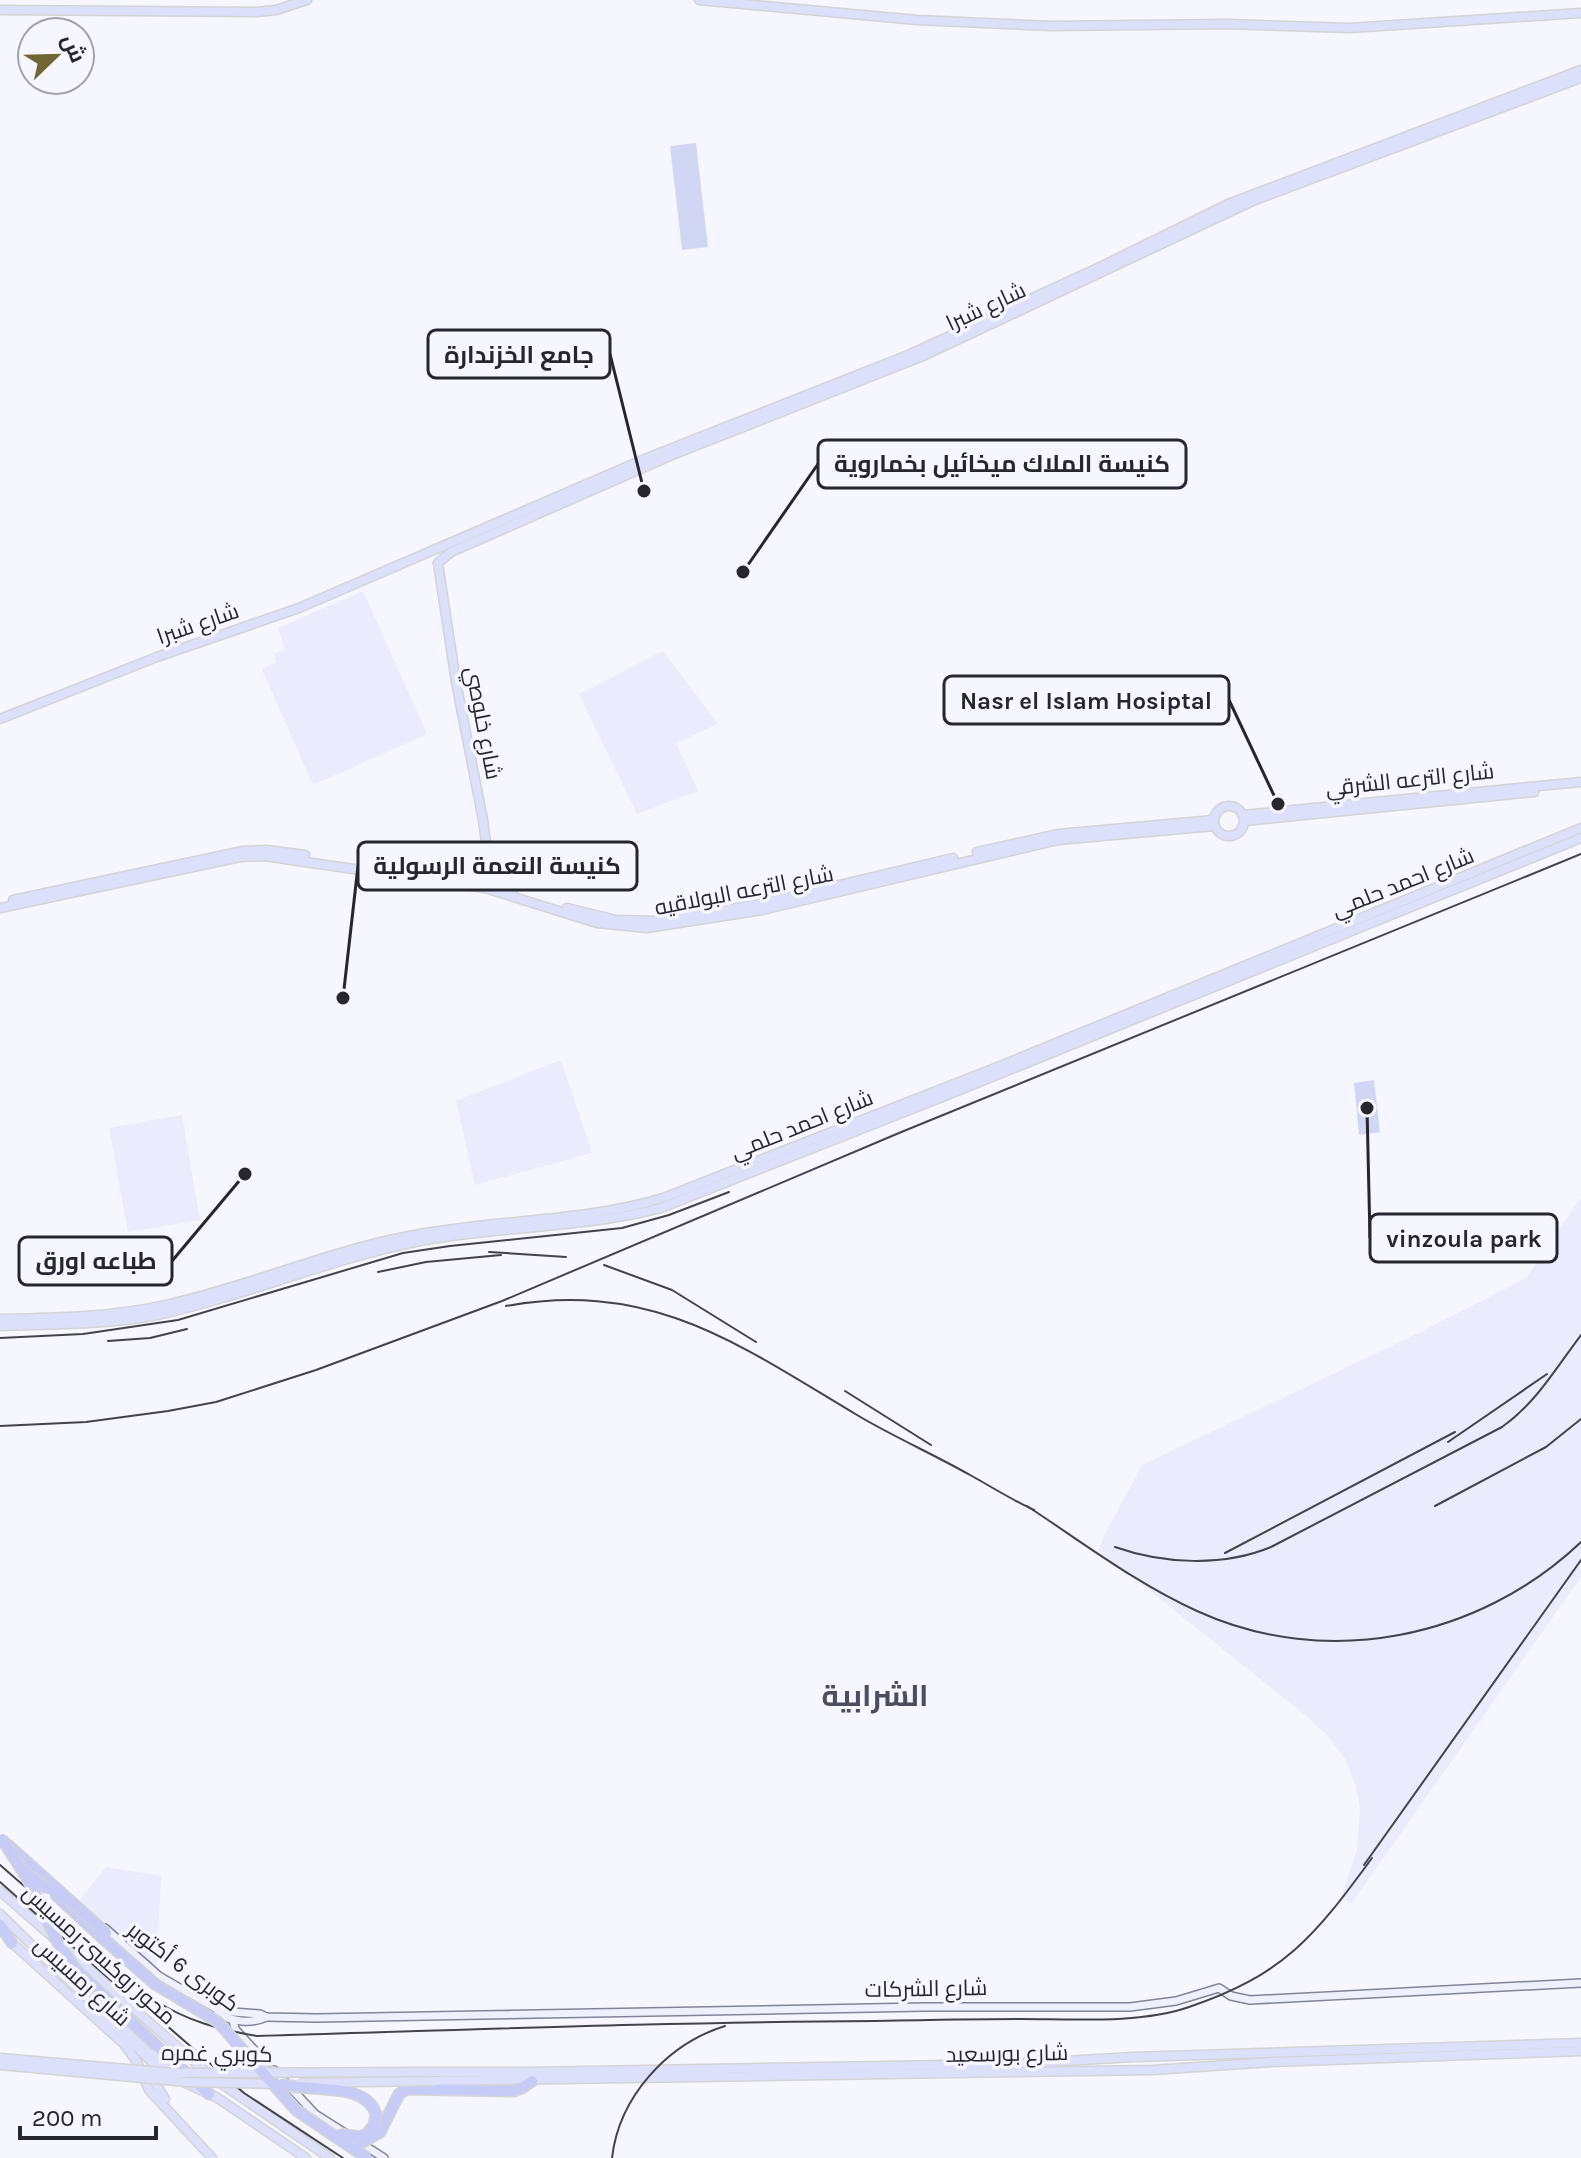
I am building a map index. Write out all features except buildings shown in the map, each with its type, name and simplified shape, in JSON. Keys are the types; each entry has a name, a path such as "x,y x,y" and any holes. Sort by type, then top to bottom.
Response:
{"highway":[{"path":"0,1840 27,1878 58,1943 76,1970 209,2094"},
{"name":"كوبرى 6 أكتوبر","path":"0,1840 145,1969 216,2013 305,2110 377,2158"},
{"name":"كوبرى 6 أكتوبر","path":"0,1840 144,1975 218,2022 296,2110 367,2158"},
{"path":"0,1925 12,1943"},
{"path":"347,2146 375,2137 399,2094 410,2088 513,2091 532,2081"},
{"path":"282,2084 350,2092 367,2098 376,2114 371,2130 360,2137 340,2134"}],"main road":[{"path":"0,10 257,12 276,10 307,0"},
{"path":"699,0 917,20 1052,26 1227,24 1350,28 1581,13"},
{"name":"شارع شبرا","path":"0,719 157,657 299,608 489,531 647,458 822,394 909,358 1216,214 1581,70"},
{"name":"شارع شبرا","path":"1216,214 1581,78"},
{"name":"شارع شبرا","path":"407,562 430,560 438,563 445,555 489,531"},
{"name":"شارع خلوصي","path":"438,563 456,682 491,868 490,885"},
{"name":"شارع الترعه الشرقي","path":"1244,818 1581,785"},
{"path":"1225,806 1235,807 1244,818 1242,829 1234,836 1222,835 1214,823 1217,812 1225,806"},
{"name":"شارع الترعه البولاقيه","path":"0,906 240,857 264,856 490,885 597,923 647,928 761,907 1058,840 1214,823"},
{"name":"شارع احمد حلمي","path":"0,1326 157,1315 383,1249 478,1232 647,1212 676,1203 741,1172 1579,834"},
{"name":"شارع الترعه البولاقيه","path":"491,868 499,886 549,906"},
{"name":"شارع احمد حلمي","path":"0,1319 118,1313 156,1307 338,1253 401,1238 468,1226 616,1210 644,1204 741,1172"},
{"name":"شارع الشركات","path":"0,1840 151,1970 223,2012 266,2017 983,2006 1130,2007 1176,2001 1219,1988 1231,1996 1250,2000 1581,1983"},
{"name":"محور روكسى رمسيس","path":"0,1891 198,2067 330,2158"},
{"name":"شارع رمسيس","path":"0,1914 154,2064 209,2094 306,2158"},
{"name":"شارع رمسيس","path":"0,1933 119,2040 147,2071 158,2096 212,2158"},
{"path":"55,1969 72,1979 174,2073"},
{"name":"شارع الشركات","path":"206,2003 233,2020 260,2020 266,2017"},
{"path":"233,2020 234,2028 315,2114 384,2158"},
{"path":"237,2031 244,2020"},
{"name":"شارع بورسعيد","path":"434,2076 654,2069 778,2072 1153,2070 1220,2060 1581,2043"},
{"name":"شارع بورسعيد","path":"798,2072 1151,2056 1220,2060 1581,2051"},
{"path":"1151,2056 1148,2062 1153,2070"},
{"path":"1134,2057 1138,2070"},
{"name":"كوبري غمره","path":"0,2058 174,2073 434,2076"},
{"name":"كوبري غمره","path":"0,2065 187,2082 282,2084 434,2076"},
{"path":"647,2078 654,2069"},
{"name":"شارع بورسعيد","path":"434,2076 532,2081 778,2072"},
{"name":"شارع رمسيس","path":"158,2096 218,2158"}],"shaded area":[{"path":"696,143 708,247 682,250 670,146"},
{"path":"363,591 427,734 313,785 262,669 276,662 274,654 285,650 278,628"},
{"path":"663,651 718,724 676,743 698,791 637,814 579,694"},
{"path":"561,1061 592,1153 475,1185 456,1101"},
{"path":"1374,1080 1380,1132 1359,1135 1354,1083"},
{"path":"182,1115 200,1220 128,1232 109,1128"},
{"path":"1581,1197 1581,1577 1351,1904 1341,1897 1357,1850 1360,1809 1356,1786 1345,1759 1327,1735 1305,1715 1124,1570 1098,1553 1142,1465 1425,1330 1526,1278"},
{"path":"106,1867 161,1876 157,1961 149,1973 75,1906"}],"railway":[{"path":"0,1426 86,1422 168,1411 216,1402 316,1370 502,1301 899,1133 1581,854"},
{"path":"0,1338 83,1334 178,1320 403,1253 622,1228 669,1215 729,1192"},
{"path":"489,1252 566,1257"},
{"path":"378,1272 426,1262 501,1255"},
{"path":"604,1265 672,1290 756,1342"},
{"path":"506,1306 558,1300 606,1302 650,1310 692,1324 773,1364 871,1423 1034,1510"},
{"path":"108,1341 150,1338 187,1329"},
{"path":"1115,1547 1153,1557 1193,1561 1233,1558 1271,1547 1502,1427 1535,1396 1581,1335"},
{"path":"1448,1442 1547,1374"},
{"path":"845,1391 931,1445"},
{"path":"1435,1506 1546,1447 1581,1419"},
{"path":"1225,1553 1455,1432"},
{"path":"1027,1506 1110,1562 1197,1611 1246,1629 1297,1639 1348,1641 1399,1635 1449,1622 1496,1602 1541,1575 1581,1542"},
{"path":"1364,1865 1581,1560"},
{"path":"0,1865 156,2001 205,2024 257,2036 1150,2016 1222,1995 1274,1966 1314,1931 1372,1858"},
{"path":"0,1882 141,2007"},
{"path":"134,1997 244,2093 343,2158"},
{"path":"612,2158 624,2114 649,2076 684,2046 725,2026"}],"place":[{"name":"جامع الخزندارة","path":"644,491"},
{"name":"كنيسة الملاك ميخائيل بخماروية","path":"743,572"},
{"name":"Nasr el Islam Hosiptal","path":"1278,804"},
{"name":"كنيسة النعمة الرسولية","path":"343,998"},
{"name":"vinzoula park","path":"1367,1108"},
{"name":"طباعه اورق","path":"245,1174"}],"district":[{"name":"الشرابية","path":"875,1696"}]}
